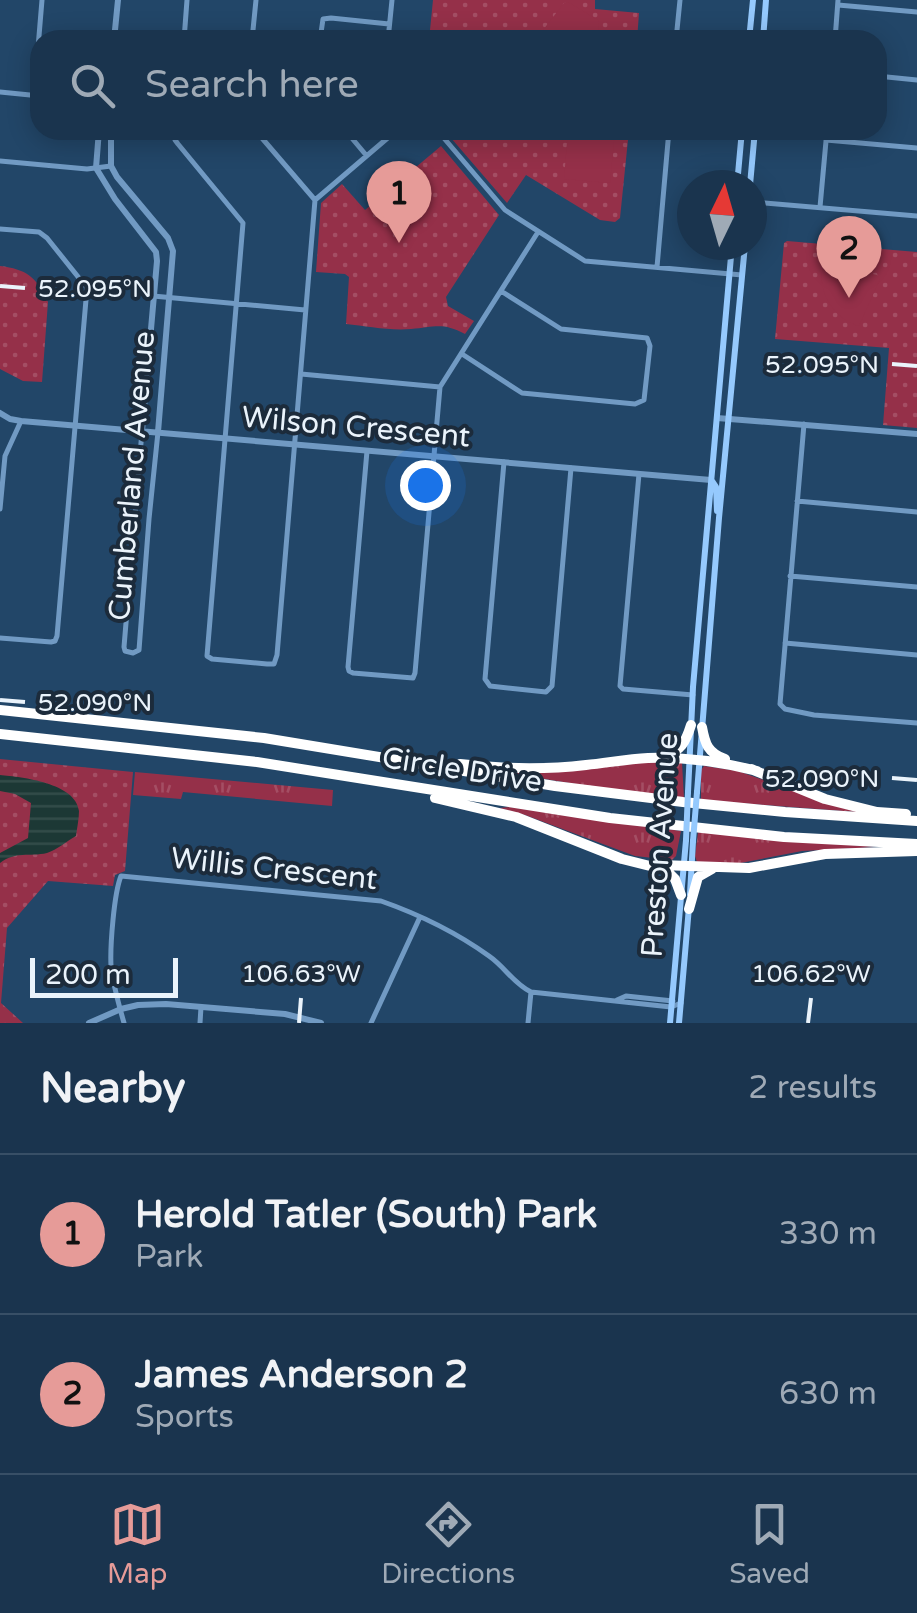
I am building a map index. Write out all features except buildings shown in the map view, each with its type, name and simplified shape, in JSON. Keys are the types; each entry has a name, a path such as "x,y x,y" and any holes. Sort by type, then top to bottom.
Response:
{"highway":[{"name":"Circle Drive","path":"0,710 264,738 555,786 684,802 917,818"},
{"path":"650,758 680,748 696,726 704,743 717,756 825,800 917,818"},
{"name":"Circle Drive","path":"0,734 257,762 610,818 917,848"},
{"path":"312,746 520,769 650,758 695,760 757,771"},
{"path":"312,771 516,817 666,870 681,895"},
{"path":"639,863 749,868 825,854 917,848"},
{"path":"688,908 698,877 714,868"}],"main road":[{"path":"751,30 753,0"},
{"path":"763,30 766,0"},
{"path":"738,170 741,140"},
{"path":"751,170 753,140"},
{"name":"Preston Avenue","path":"679,1023 695,760 692,695 731,260"},
{"name":"Preston Avenue","path":"696,726 704,696 743,260"},
{"path":"711,480 724,472"},
{"name":"Preston Avenue","path":"711,480 715,483 719,518"},
{"name":"Preston Avenue","path":"695,669 698,694 704,696"},
{"name":"Preston Avenue","path":"670,1023 687,867"}],"street":[{"path":"40,30 42,0"},
{"path":"115,30 118,0"},
{"path":"185,30 187,0"},
{"path":"253,30 256,0"},
{"path":"389,30 392,0"},
{"path":"677,30 680,0"},
{"path":"836,30 838,2 917,12"},
{"path":"322,30 323,20 331,18 389,24"},
{"path":"887,77 917,80"},
{"path":"0,92 30,95"},
{"path":"96,168 97,140"},
{"path":"0,161 111,166 111,140"},
{"path":"176,140 244,222 207,656 267,664 274,664 276,655 315,200 385,140"},
{"path":"264,140 315,200"},
{"path":"353,140 366,155"},
{"path":"446,140 505,210 585,261 742,274"},
{"path":"656,267 667,140"},
{"path":"820,208 826,140 917,148"},
{"name":"Cumberland Avenue","path":"96,168 156,252 124,647 125,652 133,653 139,650 173,250 168,238 111,166"},
{"path":"767,203 917,216"},
{"path":"0,229 39,232 87,288 56,641 0,638"},
{"path":"367,451 349,672 412,678 440,386 538,232"},
{"path":"461,354 522,393 638,404 644,400 648,338 561,329 501,291"},
{"path":"154,296 306,310"},
{"path":"300,374 440,386"},
{"name":"Wilson Crescent","path":"0,413 22,421 711,480"},
{"path":"716,418 917,434"},
{"path":"0,508 4,456 22,421"},
{"path":"804,424 780,704 785,710 814,715 917,723"},
{"path":"504,462 485,679 490,686 546,692 552,686 571,468"},
{"path":"638,474 620,686 692,695"},
{"path":"797,501 917,512"},
{"path":"790,576 917,587"},
{"path":"784,644 917,655"},
{"name":"Willis Crescent","path":"120,1009 111,967 121,876 382,900 489,956 532,992"},
{"path":"371,1023 420,917"},
{"path":"528,1023 532,992 681,1003"},
{"path":"88,1023 120,1009 151,1004 285,1014 321,1023"},
{"path":"200,1023 201,1007"},
{"path":"120,1009 124,1023"}],"green space":[{"path":"433,0 595,0 595,9 639,13 638,30 430,30"},
{"path":"564,3 598,20 599,30 543,30"},
{"path":"453,140 628,140 620,218 615,222 600,220 526,175 507,203"},
{"path":"567,140 614,140 610,183 564,179"},
{"path":"441,146 499,215 446,297 448,306 474,321 465,334 444,327 395,329 346,324 349,277 316,272 321,203 342,184 365,210"},
{"path":"787,241 917,252 917,428 883,425 889,348 775,339"},
{"path":"824,263 877,275 880,279 859,326 841,317 828,302 822,283"},
{"path":"0,266 30,276 48,302 42,382 23,381 0,369"},
{"path":"0,759 133,772 125,871 115,875 113,886 48,881 7,928 1,1003 23,1023 0,1023"},
{"path":"639,761 682,763 684,798 495,771 556,772"},
{"path":"704,766 738,771 826,802 868,810 701,800"},
{"path":"135,772 333,790 332,806 183,792 181,799 133,795"},
{"path":"499,808 681,831 676,856 672,860 635,856"},
{"path":"698,832 876,847 802,851 730,865 697,862"}],"shaded area":[{"path":"0,775 47,783 68,794 79,811 76,836 47,853 17,856 0,863 0,853 28,838 31,803 0,791"}],"place":[{"name":"Herold Tatler (South) Park","path":"399,243"},
{"name":"James Anderson 2","path":"849,298"}]}
